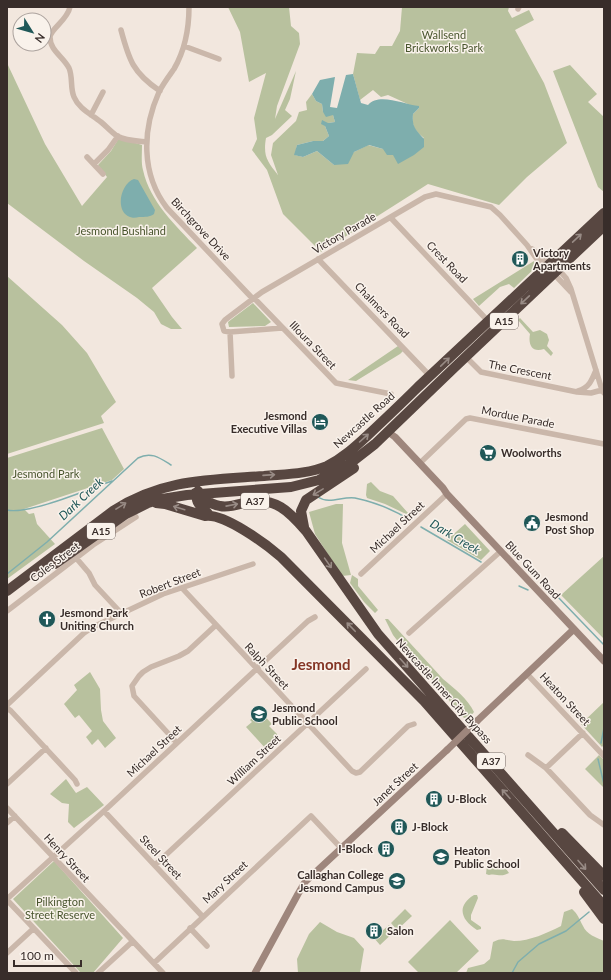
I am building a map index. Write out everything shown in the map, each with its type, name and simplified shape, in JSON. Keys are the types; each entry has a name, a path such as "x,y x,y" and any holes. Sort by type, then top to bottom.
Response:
{"highway":[{"name":"Newcastle Road","path":"7,598 120,518 148,503 175,496 285,488 319,480 338,471 369,450 466,357 604,213"},
{"name":"Newcastle Road","path":"7,591 124,504 150,492 183,482 290,474 313,470 338,460 380,423 488,321 604,226"},
{"path":"380,423 388,432"},
{"path":"306,530 301,514 306,500 353,469 368,455 369,450"},
{"path":"209,515 200,507 197,494 201,486 210,479"},
{"name":"A37","path":"169,486 177,486 197,494 210,503 220,506 228,507 258,501 277,504 290,513 306,530"},
{"name":"A37","path":"148,503 165,504 205,516 209,515"},
{"name":"Newcastle Inner City Bypass","path":"209,515 244,530 259,539 282,557 424,701 604,906"},
{"name":"Newcastle Inner City Bypass","path":"306,530 378,634 604,890"},
{"path":"514,788 534,803 604,876"},
{"path":"532,824 544,844 604,919"}],"street":[{"path":"70,7 64,20 53,30 50,37 54,51 68,65 71,73 74,97 84,110 118,136 133,141 147,142"},
{"name":"Birchgrove Drive","path":"189,7 188,31 184,46 179,59 160,91 148,127 148,170 162,202 171,214 253,298"},
{"path":"121,30 134,67 145,80 160,91"},
{"path":"184,46 219,59"},
{"path":"92,115 103,92"},
{"path":"94,164 108,150 118,136"},
{"path":"87,157 103,174"},
{"name":"Victory Parade","path":"232,376 230,332 223,329 222,325 224,322 253,298 318,260 431,195 444,195 491,207 527,245 552,268 569,289 574,298 603,391"},
{"name":"Crest Road","path":"391,218 488,321"},
{"name":"Chalmers Road","path":"318,260 430,376"},
{"name":"Illoura Street","path":"253,298 336,383 391,394"},
{"path":"230,332 282,328"},
{"name":"The Crescent","path":"466,357 481,372 577,392 591,393 603,391"},
{"path":"577,392 583,390 590,383 596,369"},
{"name":"Mordue Parade","path":"420,463 466,419 470,418 604,444"},
{"name":"Blue Gum Road","path":"388,432 395,436 447,494 604,661"},
{"name":"Blue Gum Road","path":"388,432 392,440 441,491 447,494"},
{"name":"Michael Street","path":"361,574 447,494"},
{"name":"Coles Street","path":"7,611 95,544 136,517"},
{"path":"409,633 501,551"},
{"path":"77,559 89,573 95,584 122,614"},
{"name":"Robert Street","path":"7,704 88,630 163,594 253,564"},
{"name":"Ralph Street","path":"182,588 352,771 356,773 360,772 408,726 414,724"},
{"name":"Michael Street","path":"7,900 308,621 314,618"},
{"path":"177,743 134,696 132,686 138,676 145,670 151,666 179,656 188,651 216,625"},
{"name":"Janet Street","path":"255,973 301,888 308,879 477,722 574,629"},
{"name":"William Street","path":"155,865 366,669"},
{"name":"Heaton Street","path":"527,674 604,756"},
{"path":"7,708 46,748 77,784"},
{"path":"546,768 583,733"},
{"path":"7,784 46,748"},
{"path":"528,755 546,768 590,815 604,825"},
{"name":"Henry Street","path":"7,808 132,942 163,973"},
{"name":"Steel Street","path":"104,811 203,917"},
{"path":"7,823 15,816"},
{"name":"Mary Street","path":"154,963 311,816 341,848"},
{"path":"7,900 76,973"},
{"path":"7,953 33,928"},
{"path":"190,928 207,946"},
{"path":"98,973 132,942"}],"green space":[{"name":"Wallsend Brickworks Park","path":"228,7 289,7 291,26 299,33 300,44 277,106 275,119 296,71 290,99 285,110 292,116 272,135 266,138 265,149 267,158 278,175 271,155 273,143 296,121 299,112 307,110 306,102 312,94 316,101 322,104 323,112 333,115 335,122 328,123 325,126 329,136 323,141 313,141 297,145 295,155 303,157 317,151 334,165 368,145 383,149 424,138 413,125 413,114 419,108 388,95 381,97 373,90 360,100 353,74 357,53 375,54 380,46 392,46 400,31 402,7 509,7 508,11 512,18 529,10 534,20 515,30 544,83 567,143 527,177 499,205 428,184 321,252 283,214 267,170 252,150 257,139 254,118 266,73 249,82 240,32"},
{"name":"Jesmond Bushland","path":"7,63 45,144 82,206 107,177 98,165 111,151 119,138 142,145 142,167 151,193 165,213 197,248 152,288 182,329 171,329 161,324 154,312 137,298 84,261 7,203"},
{"path":"570,65 597,94 588,102 604,117 604,192 598,187 553,71"},
{"path":"534,261 536,267 514,288 509,284 500,287 479,306 473,299"},
{"path":"7,276 62,325 87,353 116,402 101,416 104,423 7,454"},
{"path":"253,303 271,322 265,326 229,327 228,322"},
{"path":"520,318 533,332 540,330 547,334 549,340 547,346 553,353 551,356 544,349 536,350 530,345 530,334 518,320"},
{"path":"398,346 403,351 400,354 356,381 348,380"},
{"name":"Jesmond Park","path":"102,428 124,469 112,480 24,509 29,514 34,513 37,524 55,544 7,579 7,458"},
{"path":"371,482 380,491 393,496 408,513 406,514 385,504 367,498 367,484"},
{"path":"336,504 343,504 342,543 351,575 342,576 315,534 309,512"},
{"path":"465,524 490,551 481,560 447,540"},
{"path":"604,556 604,639 561,595"},
{"path":"352,575 358,579 358,586 378,610 375,613 364,602 350,583"},
{"path":"385,619 388,619 443,679 464,698 474,712 470,717 464,718 450,702 443,688 431,679 413,661 393,635"},
{"path":"90,672 100,689 103,721 116,738 105,748 98,739 92,745 86,737 92,731 79,715 75,718 64,704 77,690 74,685"},
{"path":"604,702 604,745 602,747 581,724"},
{"path":"260,711 272,724 269,726 277,734 277,741 266,749 246,727 252,722 250,720"},
{"path":"599,755 604,760 604,788 585,769"},
{"path":"66,779 76,793 87,787 104,805 74,828 68,822 69,804 62,803 50,794"},
{"name":"Pilkington Street Reserve","path":"54,861 123,938 93,973 80,972 13,899"},
{"path":"492,862 504,866 509,873 501,875 486,874 487,865"},
{"path":"474,895 477,895 478,898 471,915 471,920 481,927 481,929 477,930 467,922 463,913 463,908 468,899"},
{"path":"405,909 412,916 397,930 391,923"},
{"path":"572,909 577,915 584,929 604,941 604,973 466,973 468,968 484,964 490,959 493,942 496,940 501,939 520,941 544,934 561,926 564,912"},
{"path":"450,920 479,951 456,973 419,973 408,962"},
{"path":"320,922 337,932 354,938 364,949 360,973 298,973 297,959 309,934"},
{"path":"389,925 395,931 380,945 374,938"}],"water":[{"path":"353,74 361,103 368,105 373,101 385,99 419,106 413,114 413,122 416,130 424,139 424,147 414,155 398,164 393,155 387,155 383,149 369,145 354,152 348,164 334,165 317,151 303,157 294,155 297,145 313,141 323,141 329,136 325,126 321,124 322,120 328,123 335,122 333,115 326,117 323,112 322,104 316,101 312,94 320,80 335,77 330,107 337,108 346,75"},
{"path":"134,179 138,180 155,210 154,214 147,217 132,218 125,214 122,209 121,197 123,191 129,182"}],"waterway":[{"name":"Dark Creek","path":"7,574 47,542 138,458 151,455 171,465"},
{"path":"7,510 17,511 44,505 112,481"},
{"name":"Dark Creek","path":"318,497 327,500 355,498 377,504 410,520"},
{"name":"Dark Creek","path":"421,527 481,562"},
{"name":"Dark Creek","path":"519,586 528,590"},
{"name":"Dark Creek","path":"555,594 604,645"},
{"path":"601,743 604,728"},
{"path":"598,759 604,784"},
{"path":"512,973 518,962 539,944 566,931 589,912"}],"place":[{"name":"Victory Apartments","path":"520,259"},
{"name":"Jesmond Executive Villas","path":"320,422"},
{"name":"Woolworths","path":"488,453"},
{"name":"Jesmond Post Shop","path":"532,523"},
{"name":"Jesmond Park Uniting Church","path":"47,619"},
{"name":"Jesmond Public School","path":"259,714"},
{"name":"U-Block","path":"434,799"},
{"name":"J-Block","path":"399,827"},
{"name":"I-Block","path":"386,849"},
{"name":"Heaton Public School","path":"441,857"},
{"name":"Callaghan College Jesmond Campus","path":"397,881"},
{"name":"Salon","path":"374,931"}],"district":[{"name":"Jesmond","path":"321,665"}]}
